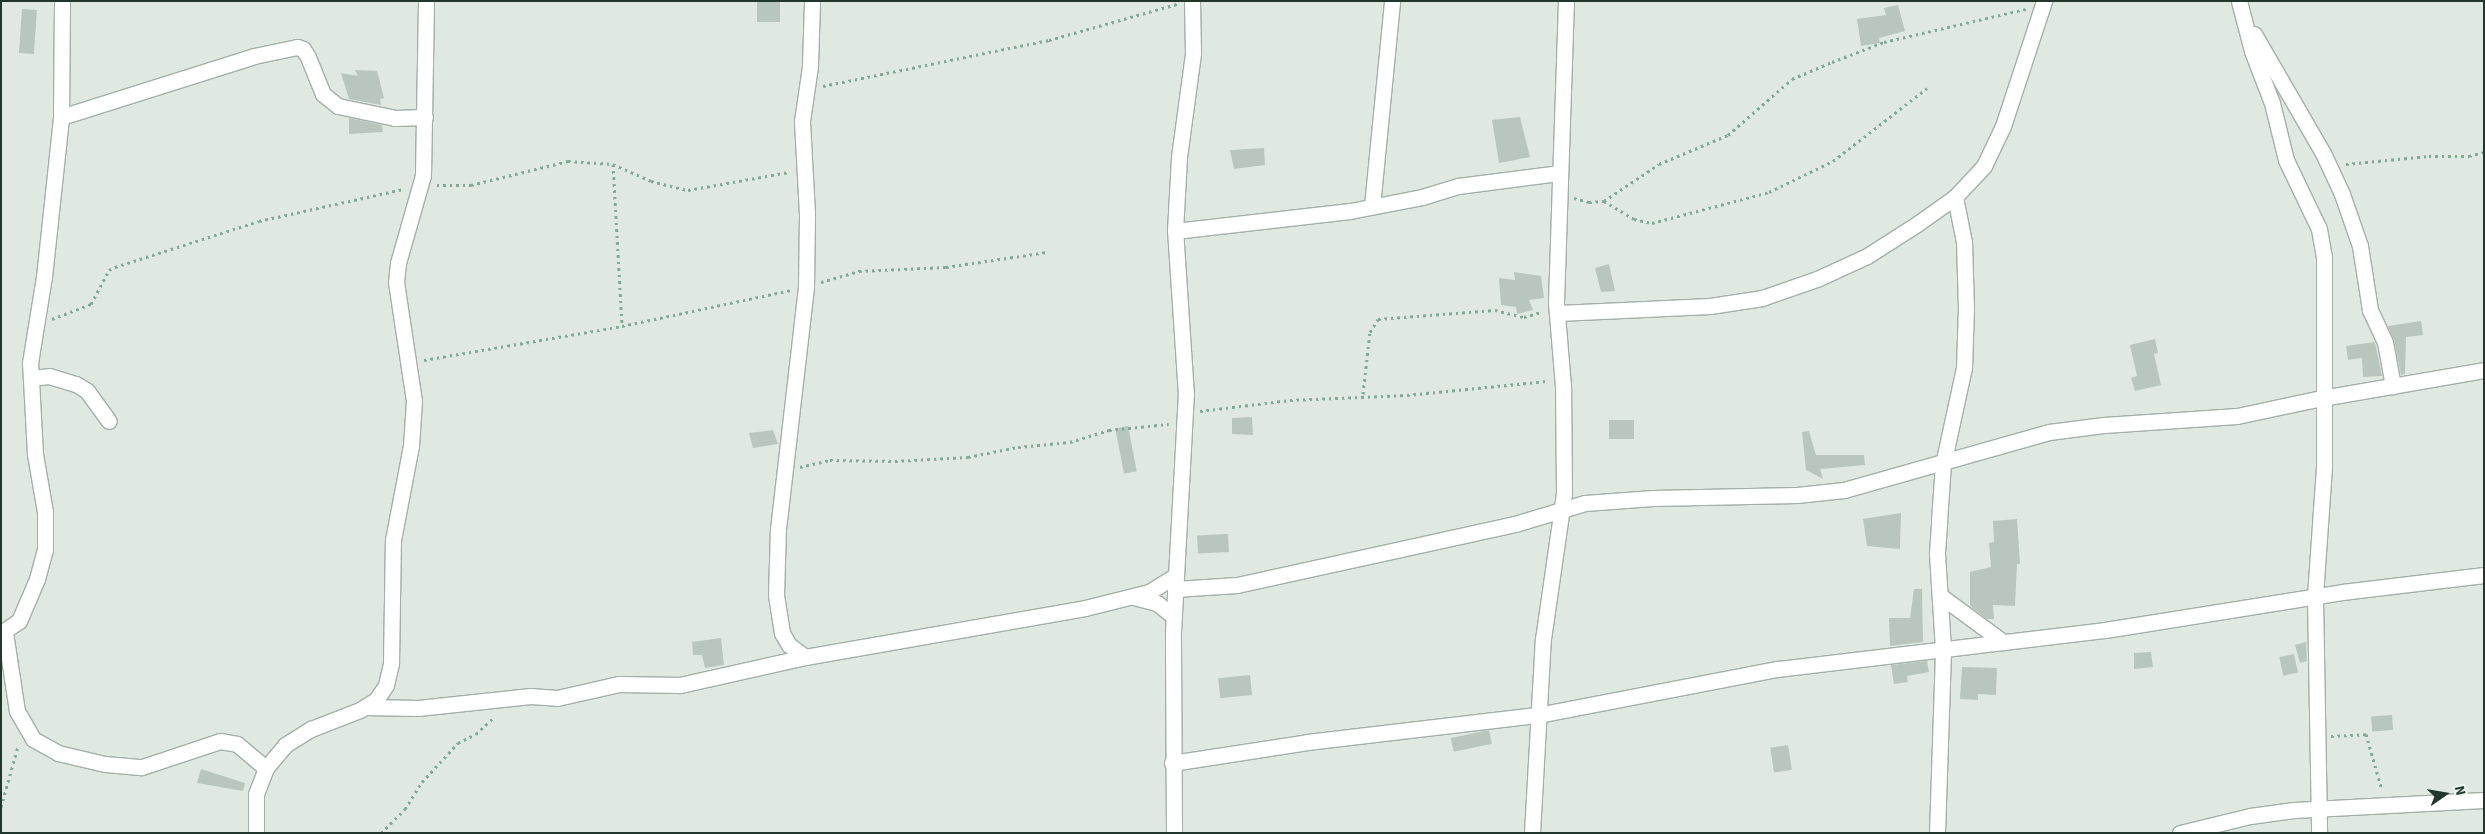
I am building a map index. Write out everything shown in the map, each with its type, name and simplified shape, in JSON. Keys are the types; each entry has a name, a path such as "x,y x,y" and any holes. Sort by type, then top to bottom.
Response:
{"street":[{"path":"62,1 61,117 44,277 35,325 31,378 35,454 45,512 45,550 28,603 19,620 3,633 14,698 24,726 34,738 58,753 105,764 142,767 220,741 236,744 266,768"},
{"path":"256,833 256,794 266,768 285,745 311,729 365,707 382,692 391,663 393,540 411,446 414,402 411,366 402,329 396,282 398,262 421,185 425,117 426,1"},
{"path":"805,657 789,646 782,633 777,602 778,530 806,287 807,214 803,169 802,121 812,1"},
{"path":"1174,833 1172,763 1174,617 1186,395 1175,231 1179,157 1193,53 1192,1"},
{"path":"1372,206 1392,1"},
{"path":"1532,833 1543,639 1562,509 1562,380 1557,308 1559,194 1566,80 1566,1"},
{"path":"1557,308 1710,306 1762,298 1817,279 1866,256 1955,197 1984,166 2003,126 2044,2"},
{"path":"2240,5 2331,168 2360,246 2370,310 2385,342 2393,386"},
{"path":"2240,5 2272,103 2286,160 2322,240 2323,501 2315,597 2318,833"},
{"path":"61,117 254,56 297,47 303,49 308,57 323,94 338,106 395,118 425,117"},
{"path":"1175,231 1372,206 1422,197 1458,186 1560,173"},
{"path":"1937,833 1943,649 1942,597 1937,553 1943,464 1964,368 1964,242 1955,197"},
{"path":"365,707 418,708 577,696 620,684 680,685 805,657 1133,597 1175,582 1237,585 1356,556 1515,524 1562,509 1610,500 1797,495 1834,491 1943,464 2049,432 2104,425 2237,416 2322,398 2484,370"},
{"path":"31,378 49,376 76,384 86,391 109,421"},
{"path":"1172,763 1307,742 1538,715 1778,669 2105,630 2315,597 2484,575"},
{"path":"1133,597 1157,602 1174,617"},
{"path":"1942,597 2003,642"},
{"path":"2180,833 2250,816 2317,808 2484,800"}],"path":[{"path":"806,89 1049,40 1187,1"},
{"path":"1559,194 1589,202 1604,201 1659,164 1728,135 1792,79 1884,42 2044,2"},
{"path":"1604,201 1634,219 1652,223 1769,192 1834,161 1927,88"},
{"path":"2331,168 2354,162 2469,156 2484,152"},
{"path":"35,325 87,307 94,300 109,270 115,267 259,221 421,185 471,185 568,161 613,164 650,181 688,190 803,169"},
{"path":"613,164 622,326"},
{"path":"411,366 424,360 622,326 806,287 858,270 946,267 1047,252"},
{"path":"1363,394 1370,332 1378,319 1496,310 1528,317 1557,308"},
{"path":"784,471 830,460 895,462 968,458 1010,448 1070,442 1109,430 1185,417 1363,394 1407,394 1562,380"},
{"path":"381,833 405,809 422,782 458,743 484,727 507,700"},
{"path":"1,807 24,726"},
{"path":"2316,737 2357,732 2366,734 2385,804"}],"building":[{"path":"757,1 780,1 780,22 757,22"},
{"path":"1898,5 1905,31 1879,38 1880,43 1861,46 1857,19 1886,15 1884,8"},
{"path":"22,9 37,10 34,54 19,53"},
{"path":"355,70 377,71 384,98 380,99 381,105 349,99 341,73 358,76"},
{"path":"1520,117 1530,157 1499,163 1492,120"},
{"path":"349,118 382,125 383,132 349,134"},
{"path":"1264,148 1265,165 1234,169 1230,150"},
{"path":"1609,264 1615,291 1601,292 1595,268"},
{"path":"1514,272 1541,276 1544,298 1529,300 1533,310 1517,314 1516,307 1501,305 1499,278 1515,280"},
{"path":"2421,321 2423,335 2406,337 2405,374 2401,375 2394,340 2388,326"},
{"path":"2155,339 2158,353 2154,354 2161,385 2135,391 2131,378 2137,376 2130,345"},
{"path":"2375,342 2382,376 2363,377 2362,358 2348,360 2346,346"},
{"path":"1252,417 1253,435 1232,434 1232,418"},
{"path":"1609,420 1634,420 1634,439 1609,439"},
{"path":"1128,426 1137,471 1124,474 1115,428"},
{"path":"773,430 778,444 753,448 749,433"},
{"path":"1809,431 1816,455 1864,455 1865,465 1820,469 1823,479 1806,470 1802,432"},
{"path":"1901,513 1900,549 1867,546 1863,519"},
{"path":"2017,519 2020,564 2017,564 2015,606 1993,605 1994,619 1987,619 1970,606 1970,572 1991,567 1989,543 1994,542 1993,521"},
{"path":"1228,534 1229,552 1198,554 1197,536"},
{"path":"1914,589 1922,589 1923,642 1890,646 1889,618 1910,618"},
{"path":"721,638 724,665 705,668 702,655 693,655 692,642"},
{"path":"2306,642 2307,661 2300,663 2295,645"},
{"path":"2151,652 2153,667 2134,669 2134,653"},
{"path":"2294,654 2298,673 2283,676 2279,657"},
{"path":"1927,661 1929,672 1907,676 1908,682 1894,684 1891,665"},
{"path":"1962,667 1997,668 1996,695 1978,694 1978,700 1960,699"},
{"path":"1250,675 1252,695 1220,698 1218,678"},
{"path":"2392,715 2393,730 2372,731 2371,716"},
{"path":"1489,730 1492,744 1454,752 1451,738"},
{"path":"1788,745 1792,770 1774,773 1770,748"},
{"path":"201,769 245,783 243,791 197,783"}]}
